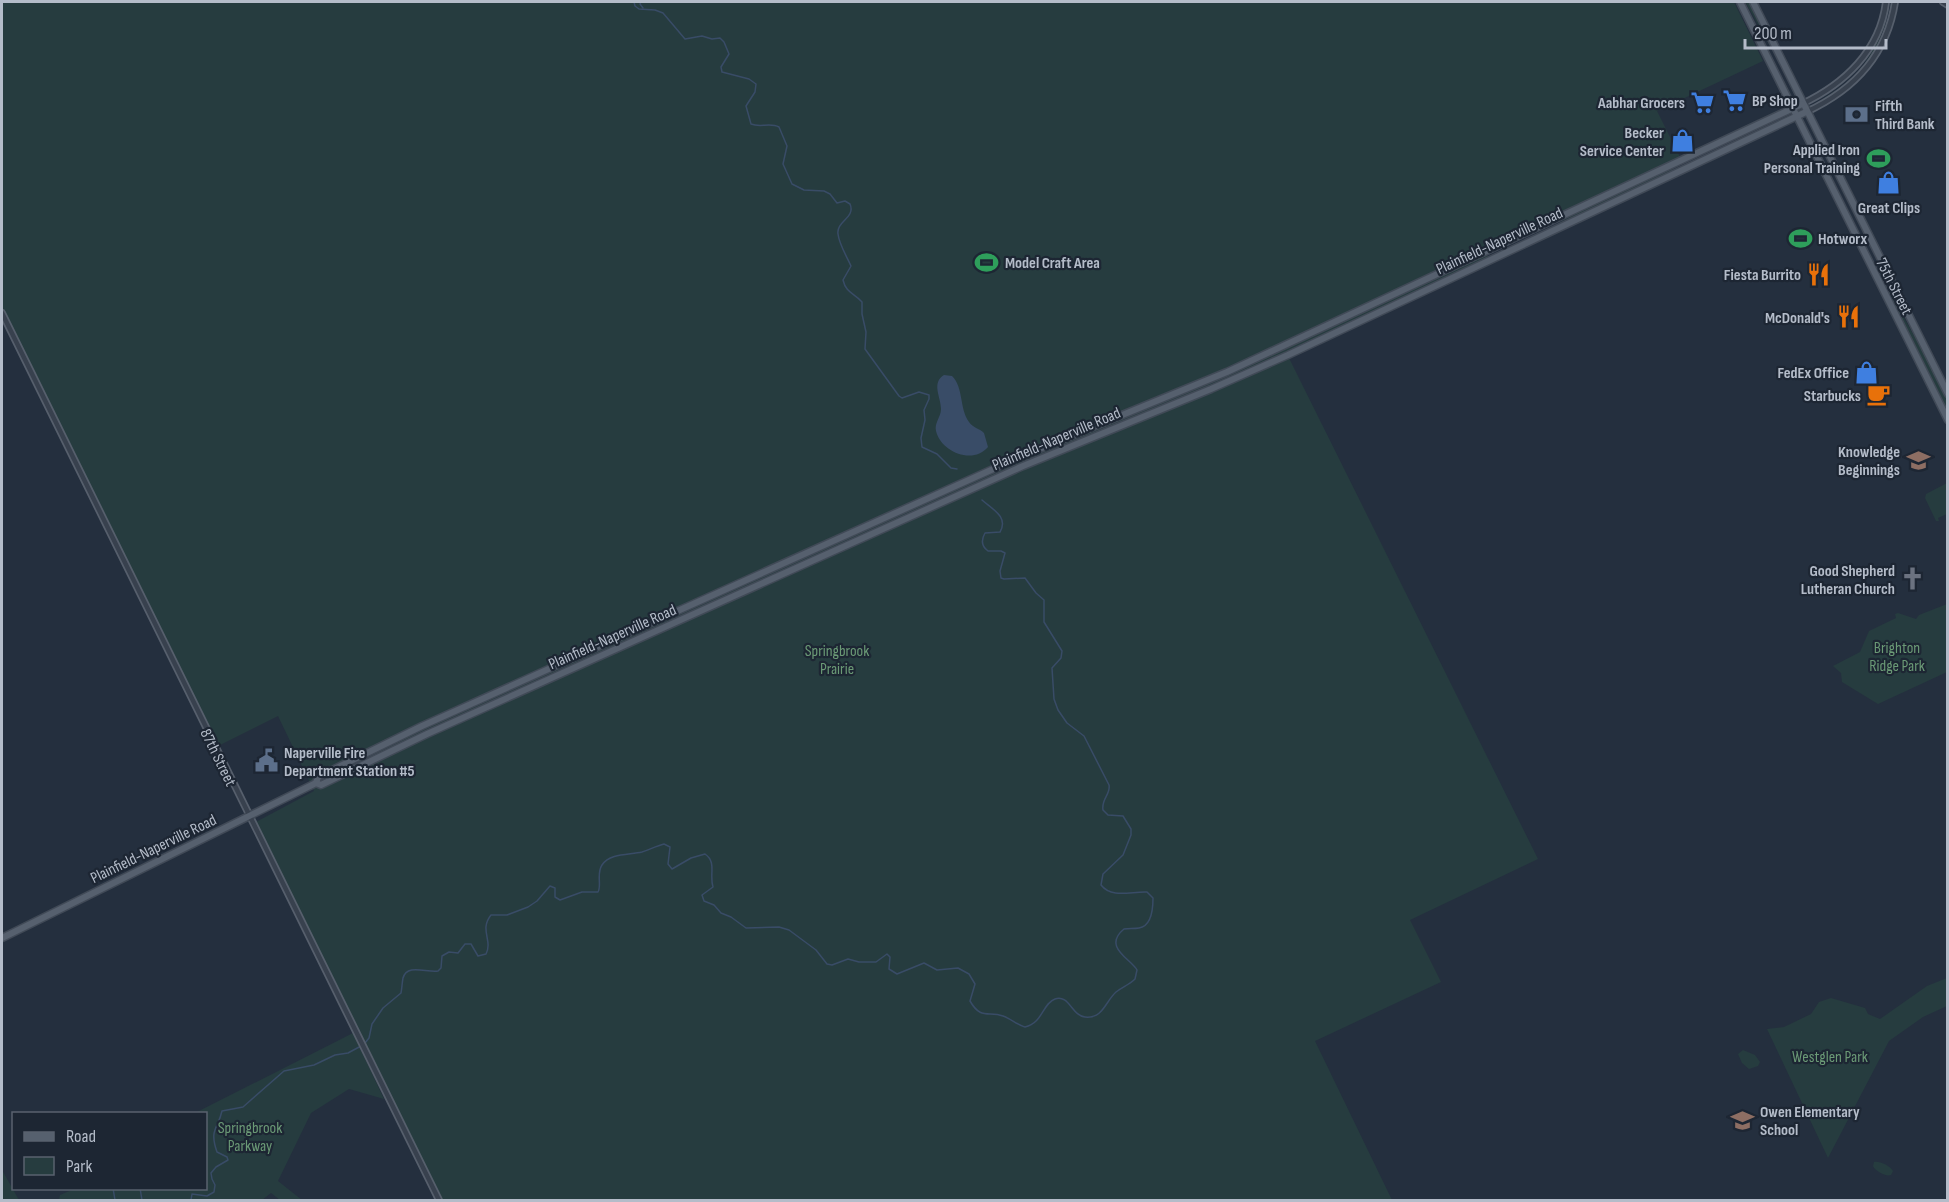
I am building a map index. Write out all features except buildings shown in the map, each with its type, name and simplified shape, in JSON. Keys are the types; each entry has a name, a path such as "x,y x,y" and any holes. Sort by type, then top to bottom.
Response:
{"main road":[{"name":"75th Street","path":"1740,2 1947,420"},
{"name":"75th Street","path":"1753,2 1947,394"},
{"name":"Plainfield-Naperville Road","path":"316,783 318,777 442,717 1020,457 1227,372 1802,104"},
{"name":"Plainfield-Naperville Road","path":"2,938 316,783 321,785 427,734 1023,466 1259,368 1806,112"}],"street":[{"path":"1802,104 1830,88 1855,68 1877,33 1886,2"},
{"path":"1806,112 1842,92 1868,66 1886,37 1895,2"},
{"path":"1943,2 1947,5"},
{"name":"87th Street","path":"2,313 439,1200"}],"green space":[{"name":"Springbrook Prairie","path":"2,2 1734,2 1763,61 1657,111 1680,157 1283,343 1285,349 1486,254 1488,257 1286,352 1538,859 1410,920 1441,982 1315,1041 1392,1200 442,1200 256,822 314,791 278,716 218,746 2,312"},
{"path":"1750,2 1771,48 1746,3"},
{"path":"1888,2 1885,25 1873,55 1845,86 1820,101 1843,86 1865,63 1880,34"},
{"path":"1671,168 1673,170 1549,229 1578,212"},
{"path":"1879,274 1925,355 1947,400 1947,414"},
{"path":"1947,483 1947,514 1936,521 1925,498 1926,494"},
{"name":"Brighton Ridge Park","path":"1947,604 1947,672 1878,704 1842,682 1841,673 1833,666 1860,652 1869,631 1896,618 1895,614 1916,619 1919,615"},
{"name":"Westglen Park","path":"1947,978 1947,1006 1923,1017 1889,1041 1828,1158 1767,1029 1784,1027 1811,1014 1819,1002 1831,998 1865,1008 1868,1014 1880,1019 1927,986"},
{"name":"Springbrook Parkway","path":"353,1033 384,1099 349,1089 311,1113 278,1181 302,1200 280,1200 271,1193 262,1200 59,1200 60,1195 72,1190 207,1190 207,1112 197,1112"},
{"path":"1743,1050 1755,1055 1760,1062 1758,1066 1749,1069 1742,1063 1738,1054"},
{"path":"1874,1162 1890,1167 1893,1171 1891,1175 1878,1172 1873,1166"},
{"path":"2,1170 19,1200 2,1200"}],"water":[{"path":"944,375 952,376 956,381 966,416 971,424 984,433 988,447 982,452 974,455 958,454 944,445 939,438 936,428 941,409 937,386"}],"waterway":[{"path":"634,2 639,9 663,13 685,39 702,36 712,39 720,38 729,54 721,67 722,72 749,79 756,84 755,92 746,106 751,124 779,127 787,146 783,164 792,184 804,190 824,191 830,194 837,203 845,201 850,204 850,213 840,226 838,234 851,266 843,280 844,284 862,302 866,332 865,349 899,396 902,398 919,392 929,395 924,410 922,447 937,454 951,468 957,469"},
{"path":"641,2 643,8"},
{"path":"365,1043 369,1038 372,1024 383,1008 401,993 405,973 413,970 438,971 441,968 442,956 449,952 458,953 465,944 471,944 478,956 486,954 488,949 486,925 491,915 507,915 528,907 537,901 550,886 555,888 555,897 560,900 582,892 598,892 600,868 605,861 615,856 642,852 664,844 670,847 668,864 672,869 691,858 705,854 709,857 712,865 713,887 702,895 704,901 714,905 721,913 746,928 779,927 789,930 816,950 827,964 832,965 848,959 859,962 876,962 887,954 890,957 889,969 897,974 924,963 937,970 958,968 969,974 975,984 970,1001 978,1011 1003,1016 1025,1027 1035,1022 1051,1001 1060,998 1081,1016 1091,1017 1100,1013 1116,992 1135,979 1137,970 1120,952 1116,941 1124,929 1139,928 1147,924 1152,912 1153,898 1147,892 1116,893 1101,885 1103,874 1123,855 1131,829 1123,816 1108,815 1103,810 1109,785 1084,736 1067,723 1054,699 1052,668 1061,658 1062,651 1044,622 1044,600 1025,578 1001,578 1000,571 1005,553 988,551 982,540 985,533 1000,532 1002,522 998,514 982,500"},
{"path":"191,1200 192,1194 207,1196 214,1192 215,1185 211,1173 228,1160 227,1157 217,1152 214,1138 222,1111 243,1107 284,1071 314,1065 361,1046"},
{"path":"113,1190 115,1200"},
{"path":"140,1190 142,1200"}],"place":[{"name":"BP Shop","path":"1734,100"},
{"name":"Aabhar Grocers","path":"1703,102"},
{"name":"Fifth Third Bank","path":"1857,114"},
{"name":"Becker Service Center","path":"1682,141"},
{"name":"Applied Iron Personal Training","path":"1878,158"},
{"name":"Great Clips","path":"1889,182"},
{"name":"Hotworx","path":"1800,238"},
{"name":"Model Craft Area","path":"987,262"},
{"name":"Fiesta Burrito","path":"1819,274"},
{"name":"McDonald's","path":"1848,317"},
{"name":"FedEx Office","path":"1867,372"},
{"name":"Starbucks","path":"1879,395"},
{"name":"Knowledge Beginnings","path":"1918,460"},
{"name":"Good Shepherd Lutheran Church","path":"1913,579"},
{"name":"Naperville Fire Department Station #5","path":"266,761"},
{"name":"Owen Elementary School","path":"1742,1120"}]}
